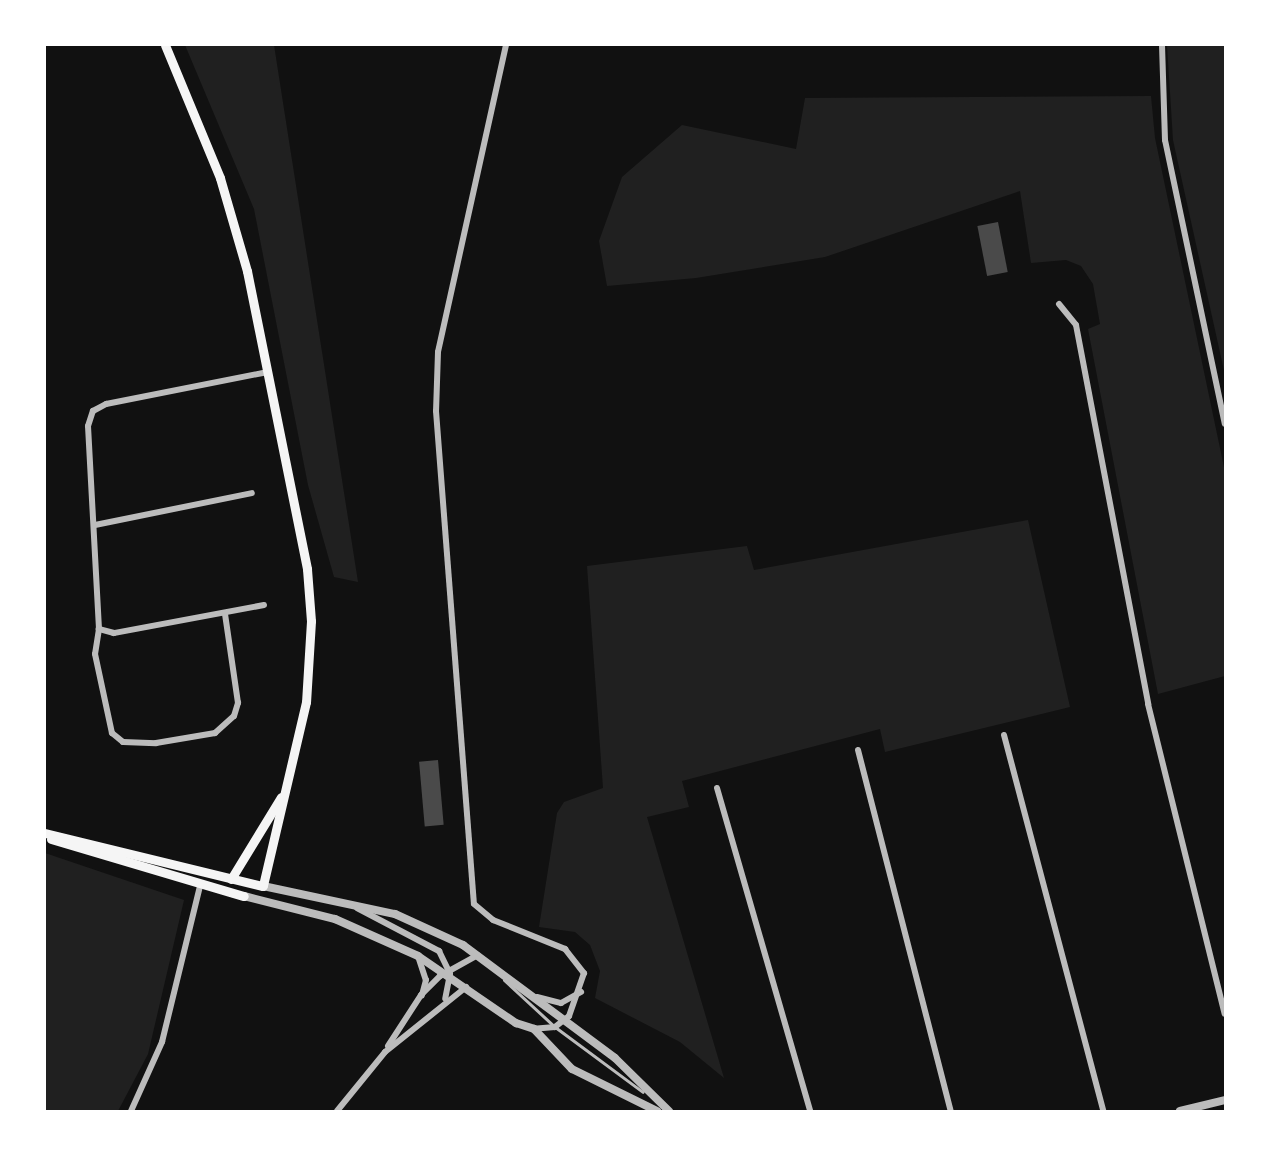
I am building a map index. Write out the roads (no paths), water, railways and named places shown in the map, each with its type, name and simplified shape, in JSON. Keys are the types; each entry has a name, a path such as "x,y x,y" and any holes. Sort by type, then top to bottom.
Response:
{"main road":[{"path":"45,835 200,886 244,896 263,886 306,702 311,621 307,569 268,372 230,207 165,45"},
{"path":"200,886 231,879 285,790"},
{"path":"45,835 263,886"},
{"path":"192,868 200,886"},
{"path":"231,879 244,896"}],"street":[{"path":"244,896 335,919 418,956 450,974 516,1023 534,1029 555,1027 564,1019 582,992 584,973 573,955 493,921 474,904 468,881 436,411 438,352 506,45"},
{"path":"1161,45 1165,140 1225,424"},
{"path":"1059,304 1076,325 1148,704 1225,1014"},
{"path":"225,614 237,711 215,734 156,743 123,742 112,733 95,654 99,629 88,426 93,411 106,404 268,372"},
{"path":"95,525 252,493"},
{"path":"99,629 114,633 264,605"},
{"path":"1004,735 1103,1111"},
{"path":"858,750 951,1111"},
{"path":"717,789 810,1111"},
{"path":"131,1111 162,1042 200,886"},
{"path":"263,886 348,903 427,926 478,955 537,997 634,1076 643,1092 669,1111"},
{"path":"348,903 432,943 450,974 445,999"},
{"path":"421,995 478,955"},
{"path":"337,1111 385,1052 421,995 426,980 418,956"},
{"path":"385,1052 445,999 466,987"},
{"path":"537,997 561,1003 582,992"},
{"path":"534,1029 572,1069 657,1111"},
{"path":"1180,1111 1225,1100"}],"lane":[{"path":"497,968 511,990 555,1027 643,1092"}]}
